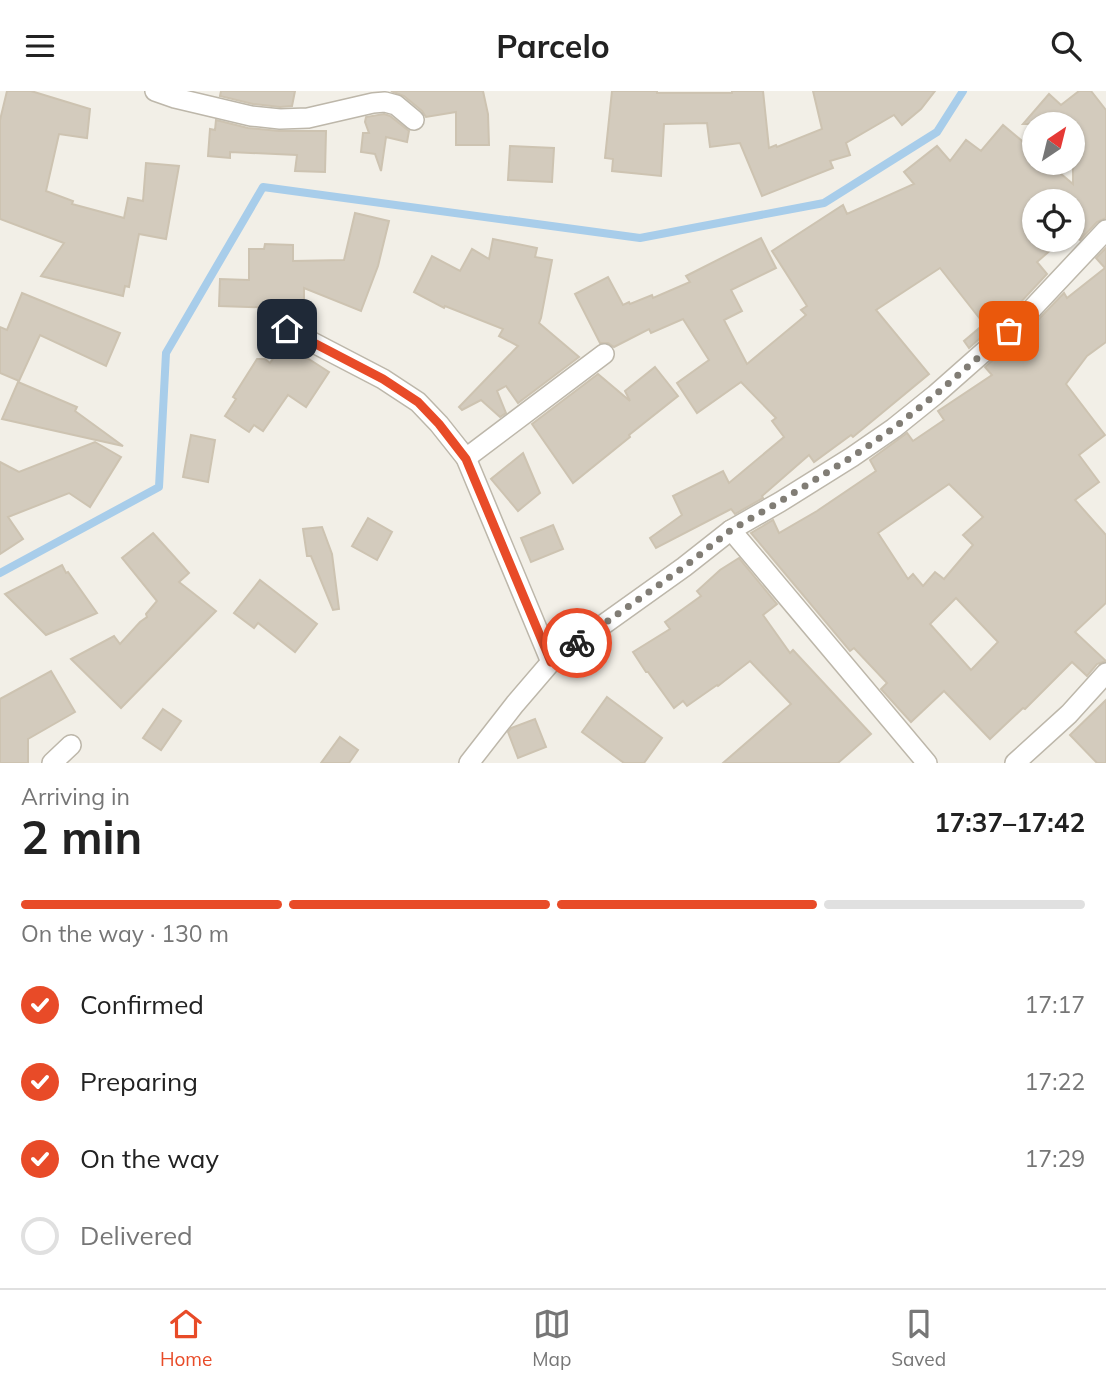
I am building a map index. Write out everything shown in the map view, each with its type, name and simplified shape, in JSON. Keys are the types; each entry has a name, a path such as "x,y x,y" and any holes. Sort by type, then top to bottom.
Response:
{"street":[{"path":"155,91 251,116 280,119 308,118 384,102 396,106 414,120"},
{"path":"469,763 551,662 731,530 852,457 894,428 1029,312 1106,230"},
{"path":"287,329 383,379 418,402 439,424 466,459 551,662"},
{"path":"466,459 604,354"},
{"path":"731,530 926,763"},
{"path":"1015,763 1069,715 1106,673"},
{"path":"52,763 71,745"}],"building":[{"path":"7,91 31,91 90,109 87,138 59,134 46,191 73,201 72,204 124,218 128,198 143,201 146,163 179,166 166,239 139,234 129,287 125,286 123,296 41,276 64,243 0,219 0,120"},
{"path":"221,91 295,91 292,106 280,107 220,96"},
{"path":"391,91 483,91 488,114 489,145 456,145 456,112 426,117 404,96"},
{"path":"612,91 763,91 769,148 822,129 813,91 935,91 921,109 902,125 894,115 846,143 850,155 830,161 833,168 762,196 740,143 710,147 707,123 664,124 661,176 612,171 613,159 605,158"},
{"path":"1079,91 1091,91 1106,110 1106,218 1097,222 1085,235 1085,189 1022,189 1022,252 1048,252 1037,262 1047,274 1020,303 969,348 964,341 984,324 940,268 876,310 929,374 853,437 851,435 814,462 809,455 762,496 763,498 735,514 731,509 656,548 650,538 682,515 673,496 723,471 729,483 784,437 772,421 776,418 741,382 697,413 677,383 709,360 683,319 651,333 649,329 614,347 608,343 600,343 575,294 608,277 623,305 652,295 653,298 690,282 686,276 761,238 776,268 731,290 742,311 724,320 747,364 806,315 801,310 807,306 772,251 843,205 847,214 914,184 904,172 937,146 950,161 966,140 981,151 1003,125 1022,141 1022,175 1062,175 1073,184 1073,175 1085,175 1085,112 1033,112 1049,94 1061,105"},
{"path":"384,114 409,131 407,142 386,137 381,171 375,154 361,152 363,133 369,133 366,117"},
{"path":"216,120 248,128 326,131 325,172 295,171 297,155 230,152 230,158 208,156 210,129 215,130"},
{"path":"510,146 554,148 552,182 508,180"},
{"path":"355,213 389,221 378,266 361,311 304,288 304,303 281,303 282,308 219,306 220,279 249,280 249,249 264,249 265,244 293,245 293,261 344,260"},
{"path":"493,239 537,248 535,257 552,260 539,323 579,357 518,403 506,386 497,391 506,413 500,417 481,400 462,410 459,407 518,346 499,336 503,329 445,306 444,308 414,292 432,256 460,271 472,249 489,259"},
{"path":"1106,248 1106,342 1087,356 1066,384 1105,435 1079,455 1099,482 1075,500 1106,535 1106,603 1075,632 1106,661 1097,664 1087,676 1072,662 990,739 944,691 911,722 881,689 887,683 854,648 850,651 751,533 773,520 779,533 817,511 876,471 870,460 907,433 913,441 944,420 938,411 992,375 985,367 1064,293 1067,298 1105,268 1096,258","holes":["949,484 983,517 963,535 973,545 944,579 935,572 923,586 913,574 908,579 878,533","956,598 998,642 971,670 930,624"]},
{"path":"22,293 120,333 106,366 40,335 19,381 0,373 0,327 7,330"},
{"path":"290,347 329,372 306,407 288,395 263,431 254,425 249,432 225,416 236,399 233,397 257,359 265,359 270,363 278,351 285,355"},
{"path":"655,367 678,396 573,483 532,424 598,374 630,401 625,391"},
{"path":"18,382 77,407 75,411 123,446 2,419"},
{"path":"191,435 215,440 208,482 183,477"},
{"path":"95,442 121,457 90,507 69,493 8,517 23,539 0,554 0,462 19,472"},
{"path":"523,453 540,493 518,511 491,479"},
{"path":"368,518 392,532 377,560 352,546"},
{"path":"553,525 563,549 531,562 521,538"},
{"path":"322,527 332,554 339,609 333,610 311,556 307,556 303,529"},
{"path":"153,533 189,573 179,582 216,611 121,708 71,659 114,636 120,644 147,617 146,614 157,601 122,558"},
{"path":"739,558 777,604 763,615 790,653 793,650 871,734 838,763 723,763 791,704 750,661 687,706 683,701 674,708 633,652 670,629 665,622 701,596 697,591 720,570"},
{"path":"62,565 97,613 46,635 5,594"},
{"path":"260,580 317,624 295,652 258,623 254,628 234,613"},
{"path":"51,671 75,712 28,739 28,763 0,763 0,699"},
{"path":"607,697 662,738 644,763 624,763 582,732"},
{"path":"1106,700 1106,763 1097,763 1070,735"},
{"path":"163,709 181,721 161,750 143,738"},
{"path":"535,719 546,747 518,758 508,732 511,728"},
{"path":"340,737 358,750 349,763 321,763"}],"waterway":[{"path":"0,573 159,487 166,353 263,187 640,238 824,203 937,132 963,91"}],"way so far":[{"path":"577,643 731,530 852,457 894,428 1009,331"}],"route":[{"path":"287,329 383,379 418,402 439,424 466,459 551,662 577,643"}]}
